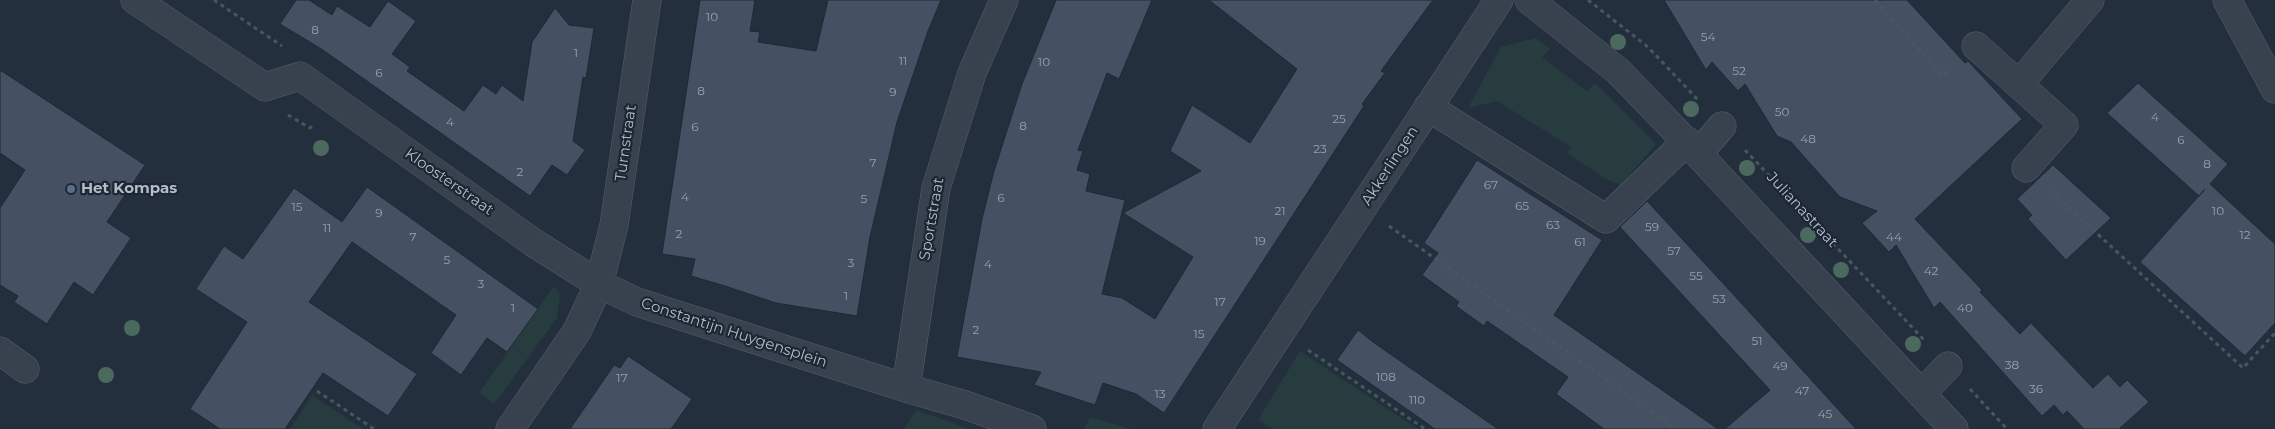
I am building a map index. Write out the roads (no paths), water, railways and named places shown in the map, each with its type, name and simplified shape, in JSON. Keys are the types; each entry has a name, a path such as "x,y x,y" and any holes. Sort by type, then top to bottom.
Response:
{"street":[{"name":"Kloosterstraat","path":"135,0 265,86 300,76 534,242 599,284"},
{"name":"Turnstraat","path":"599,284 614,225 647,0"},
{"name":"Sportstraat","path":"906,388 936,188 972,73 1004,0"},
{"name":"Akkerlingen","path":"1217,429 1499,0"},
{"path":"1528,0 1618,71 1953,429"},
{"path":"2018,84 2090,0"},
{"path":"2227,0 2275,89"},
{"path":"1976,46 2064,125 2026,168"},
{"path":"1428,107 1606,219 1692,148 1722,126"},
{"name":"Constantijn Huygensplein","path":"599,284 637,302 965,405 1032,429"},
{"path":"510,429 577,331 599,284"},
{"path":"0,351 25,369"},
{"path":"1921,394 1948,366"}],"place":[{"name":"Het Kompas","path":"71,189"}]}
